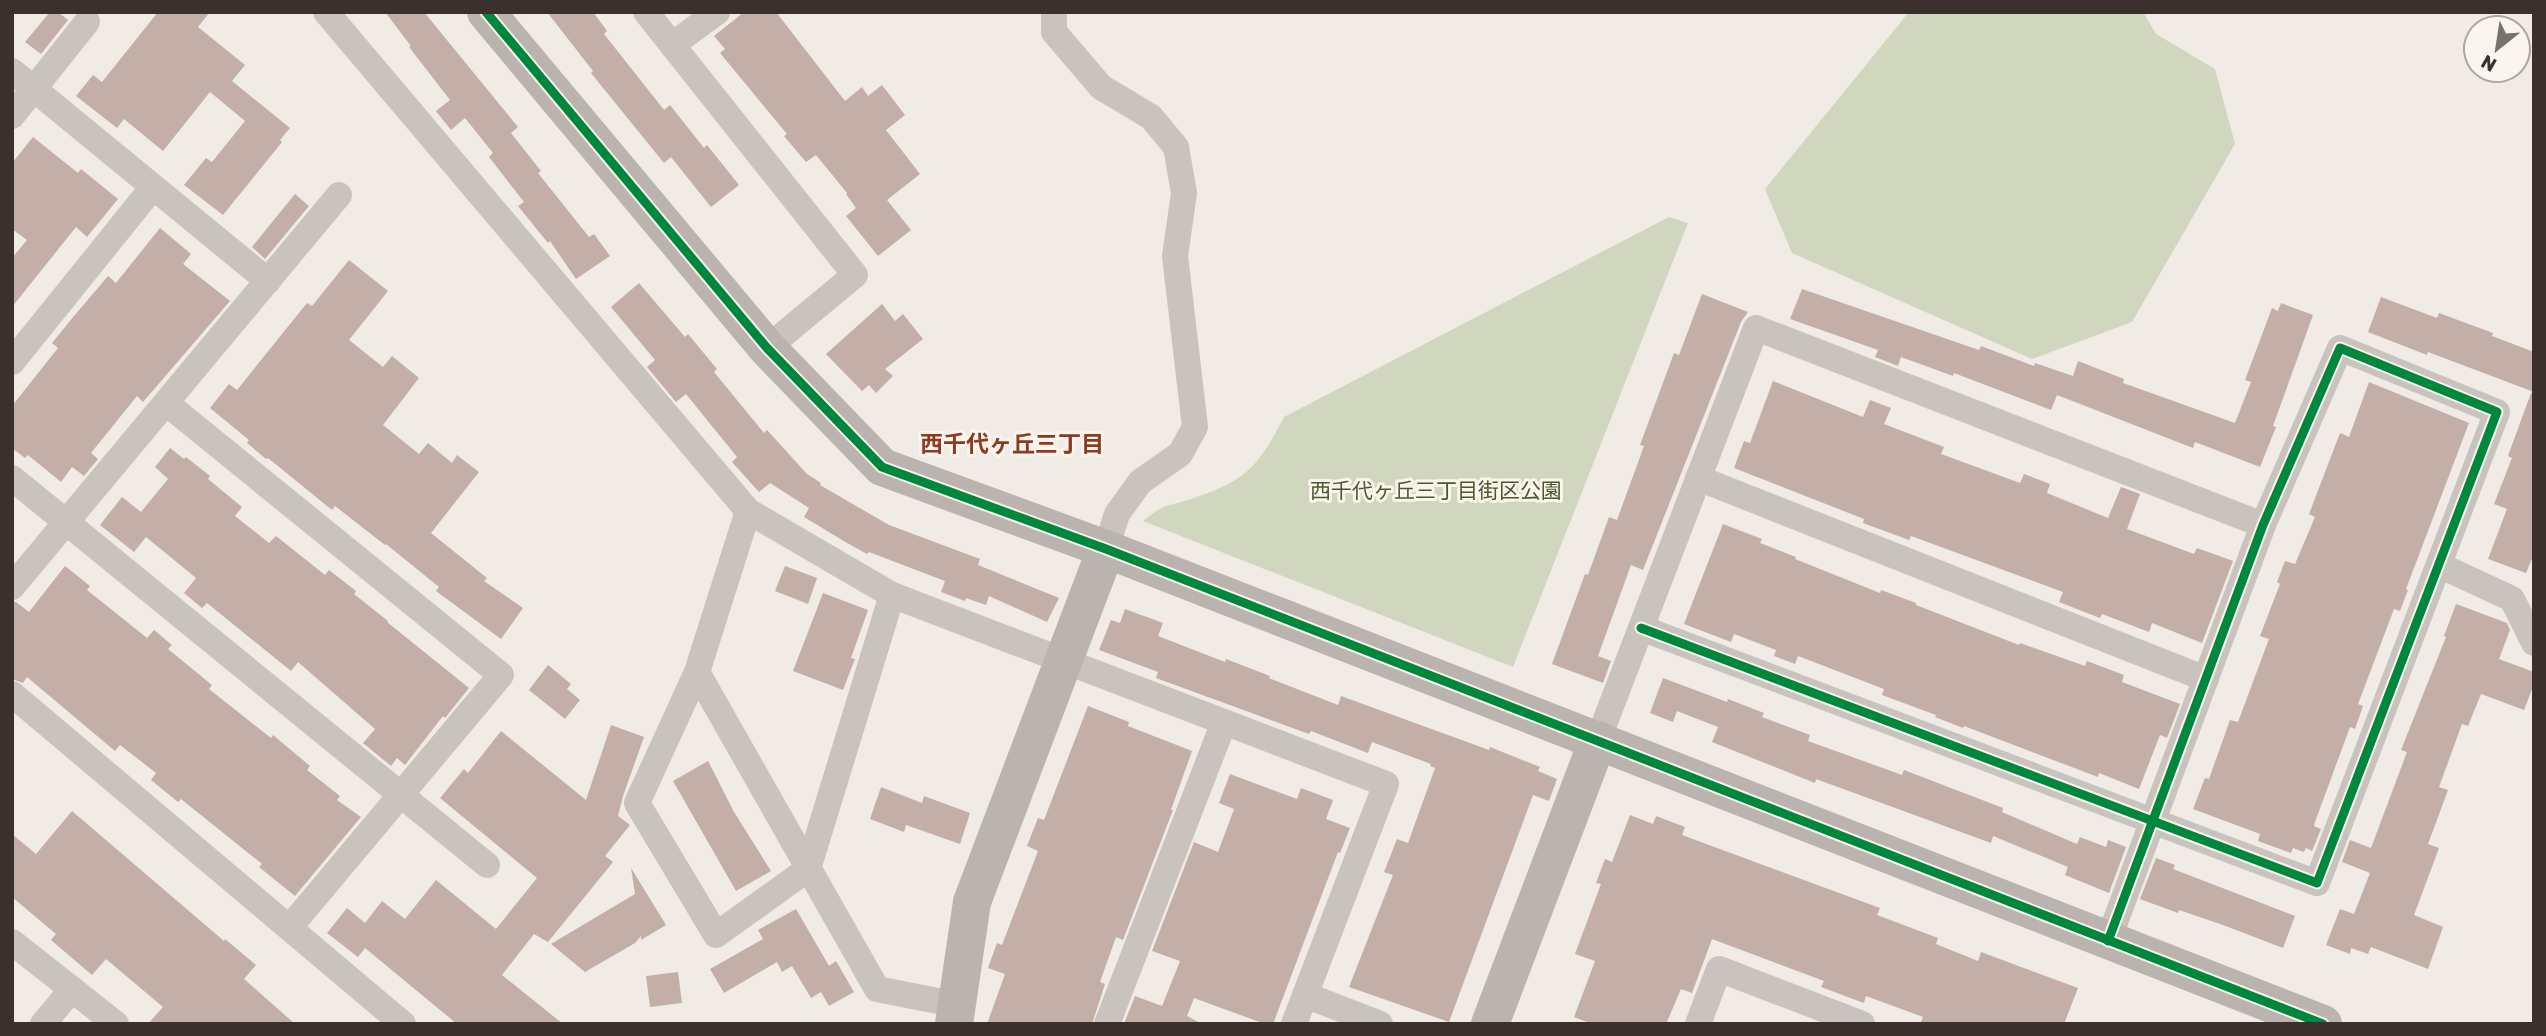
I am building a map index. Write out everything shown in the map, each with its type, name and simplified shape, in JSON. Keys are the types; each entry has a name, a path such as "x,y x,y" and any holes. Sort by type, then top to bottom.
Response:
{"street":[{"path":"326,12 748,511 891,595 1386,784 1294,1024"},
{"path":"486,12 767,348 882,467 1106,550 1834,831 2323,1024"},
{"path":"646,12 855,275 767,348"},
{"path":"672,45 717,12"},
{"path":"697,672 877,989 956,1014 972,902 1065,660 1117,514 1140,482 1180,454 1195,427 1175,256 1184,193 1176,147 1151,117 1101,88 1054,32 1054,12"},
{"path":"12,116 87,22"},
{"path":"12,71 268,281"},
{"path":"12,362 153,187"},
{"path":"12,587 339,195"},
{"path":"1490,1024 1756,328 2263,525"},
{"path":"1641,628 2153,821 2317,883 2497,412 2340,348 2263,525 2206,679 2153,821 2108,941"},
{"path":"166,403 501,675 290,927"},
{"path":"12,478 487,865"},
{"path":"1698,478 2206,679"},
{"path":"748,511 697,672 637,803 716,935 807,869 891,595"},
{"path":"2439,565 2512,599 2534,643"},
{"path":"12,694 403,1024"},
{"path":"1107,1024 1224,722"},
{"path":"12,942 116,1024"},
{"path":"1698,1024 1719,969 1862,1024"},
{"path":"43,1024 72,989"},
{"path":"1305,995 1380,1024"}],"green space":[{"path":"1909,12 2143,12 2156,34 2215,69 2235,144 2132,322 2032,359 1792,253 1765,189"},
{"name":"西千代ヶ丘三丁目街区公園","path":"1669,217 1688,223 1513,667 1143,521 1161,508 1210,492 1238,478 1258,460 1284,417"}],"building":[{"path":"50,12 58,12 68,20 41,54 25,42"},
{"path":"158,12 210,12 198,27 245,65 232,81 290,128 280,140 282,142 223,215 184,185 206,158 212,162 245,121 210,92 163,151 124,119 117,128 76,96 93,75 102,82"},
{"path":"385,12 424,12 518,127 511,133 541,171 538,173 589,237 594,234 610,256 576,279 550,241 548,243 518,206 524,202 489,157 493,153 465,118 451,130 436,111 450,100"},
{"path":"547,12 593,12 607,31 604,34 664,110 670,105 704,148 707,145 739,185 711,207 671,157 664,163 591,73 593,71"},
{"path":"744,12 776,12 845,101 862,87 868,96 882,85 905,115 886,130 920,174 887,200 911,230 878,256 846,216 856,208 847,193 816,155 806,162 784,136 787,134 720,53 725,49 714,36"},
{"path":"33,137 78,173 81,169 118,199 87,237 76,227 12,307 12,258 27,240 12,229 12,163"},
{"path":"295,194 309,206 265,259 252,247"},
{"path":"160,228 191,254 183,264 230,301 143,402 137,396 91,453 98,459 84,476 72,467 61,482 28,455 25,458 12,448 12,406 58,348 52,343 74,316 108,276 116,283"},
{"path":"349,260 388,291 349,340 383,367 392,356 419,378 383,425 419,454 428,443 452,463 457,455 479,472 431,533 487,578 484,581 523,608 501,639 436,591 439,587 386,544 335,506 332,510 266,459 247,443 249,440 210,408 229,384 237,390 307,303 312,306"},
{"path":"639,283 685,337 688,334 717,369 714,372 764,433 767,430 807,474 821,483 820,485 889,525 980,559 978,565 1059,598 1047,622 989,596 986,605 941,592 945,581 869,552 867,554 847,543 804,517 809,508 770,483 759,492 732,462 737,457 686,394 676,402 647,367 655,360 611,307"},
{"path":"1802,289 1979,350 1981,346 2034,366 2035,363 2073,376 2078,361 2124,379 2123,383 2235,423 2251,382 2245,380 2272,308 2278,311 2281,303 2313,315 2260,467 2195,442 2193,448 2057,395 2051,410 1954,373 1953,376 1901,357 1898,366 1875,357 1878,350 1790,319"},
{"path":"1702,294 1748,312 1741,322 1643,570 1631,565 1598,656 1611,661 1603,683 1552,664 1609,517 1617,520 1644,446 1640,445 1674,353 1679,355"},
{"path":"2381,297 2437,318 2439,313 2534,352 2534,392 2368,332"},
{"path":"882,304 895,321 903,314 923,339 885,369 893,376 876,393 869,385 862,391 826,354"},
{"path":"1773,381 1863,417 1870,400 1891,408 1884,424 1944,447 1941,454 2020,483 2024,474 2050,484 2047,493 2108,518 2121,487 2140,494 2127,529 2194,554 2197,548 2233,561 2202,643 2152,623 2149,632 2102,614 2100,618 2059,602 2063,592 1911,536 1909,540 1863,523 1864,519 1734,468 1744,441 1750,443"},
{"path":"2369,382 2469,423 2400,611 2394,609 2358,704 2363,706 2355,729 2350,727 2315,822 2314,826 2321,829 2312,851 2306,848 2304,852 2293,848 2291,853 2258,841 2260,834 2193,809 2205,778 2209,779 2230,720 2238,722 2269,639 2260,636 2280,584 2277,582 2285,561 2295,564 2315,517 2309,514 2340,433 2349,437"},
{"path":"2531,393 2534,394 2534,554 2526,573 2488,559 2507,509 2494,504 2512,458 2508,456"},
{"path":"170,448 210,476 208,479 242,507 235,516 269,543 276,536 325,575 329,570 356,591 354,594 387,622 469,688 405,765 397,758 391,766 363,743 375,729 298,662 291,671 207,603 202,608 184,593 196,578 146,537 134,552 100,525 122,497 141,512 168,479 155,467"},
{"path":"1723,524 1762,539 1760,543 1796,557 1795,559 1880,593 1881,590 1916,603 2019,645 2020,643 2085,666 2087,661 2124,675 2122,682 2180,704 2167,738 2160,735 2139,789 2099,773 2098,777 1964,726 1963,728 1882,695 1884,689 1798,656 1795,664 1774,656 1776,650 1734,634 1731,642 1684,624"},
{"path":"65,566 90,586 87,590 147,638 154,630 172,645 168,649 212,685 209,689 271,738 273,735 310,766 307,770 340,796 337,800 361,817 295,896 259,867 262,864 181,799 178,802 151,780 156,773 120,745 115,751 27,677 23,683 12,679 12,602 29,612"},
{"path":"785,566 817,578 808,604 775,591"},
{"path":"823,593 868,610 851,658 855,659 843,690 793,671"},
{"path":"2456,604 2507,623 2510,630 2499,659 2534,672 2534,684 2524,710 2481,694 2468,726 2462,724 2439,787 2448,790 2428,844 2439,848 2414,915 2443,927 2428,969 2371,947 2368,954 2351,948 2350,954 2326,945 2340,909 2354,914 2370,873 2342,862 2350,840 2371,848 2407,752 2401,750 2446,637 2444,636"},
{"path":"1125,609 1163,623 1158,636 1225,662 1226,659 1338,705 1341,696 1489,750 1490,747 1540,767 1538,771 1557,779 1549,801 1533,795 1449,1022 1349,987 1393,875 1384,872 1397,839 1408,843 1435,768 1430,766 1431,764 1372,742 1368,753 1311,731 1309,734 1156,678 1158,672 1099,650 1111,620 1120,623"},
{"path":"548,665 571,684 567,689 580,700 565,719 529,690"},
{"path":"1663,678 1764,713 1762,717 1810,735 1808,741 1902,775 1904,770 2003,808 2002,812 2077,844 2080,837 2106,847 2108,840 2126,847 2109,893 2065,875 2068,867 1993,836 1991,843 1816,779 1815,783 1712,742 1718,727 1677,711 1673,722 1650,713"},
{"path":"1088,706 1129,722 1128,726 1192,751 1173,810 1123,940 1116,937 1100,982 1105,984 1092,1024 987,1024 1005,974 988,968 997,943 1002,945 1038,851 1027,846 1038,818 1044,820"},
{"path":"611,725 644,737 618,816 630,825 605,856 613,862 548,942 534,934 502,975 563,1024 457,1024 365,948 358,957 327,933 347,908 365,923 382,901 405,919 436,880 496,929 537,878 440,798 464,769 468,773 501,731 586,800"},
{"path":"708,761 734,812 771,871 736,891 673,781"},
{"path":"1230,774 1297,799 1301,788 1333,800 1326,819 1350,828 1340,853 1338,852 1273,1024 1265,1024 1194,998 1187,1016 1202,1024 1124,1024 1135,996 1162,1006 1180,961 1152,951 1194,842 1218,852 1234,809 1219,803"},
{"path":"881,787 922,803 924,796 970,813 960,844 906,825 904,832 870,819"},
{"path":"72,811 224,941 225,939 256,965 244,979 295,1024 148,1024 163,1007 106,959 92,975 51,940 56,934 12,897 12,834 36,854"},
{"path":"1630,815 1653,824 1656,816 1685,827 1682,835 1880,908 1877,915 1938,938 1936,944 1978,961 1981,952 2078,988 2064,1024 1920,1024 1923,1017 1866,996 1864,1003 1821,987 1824,981 1712,939 1692,993 1681,989 1666,1024 1592,1024 1574,1017 1595,961 1575,954 1601,884 1596,883 1605,859 1612,862"},
{"path":"2156,858 2175,865 2173,869 2295,916 2283,948 2223,925 2140,899"},
{"path":"631,868 666,925 641,940 641,936 635,943 585,972 551,944 635,894"},
{"path":"796,909 829,966 836,961 854,992 829,1006 821,992 811,998 792,966 782,972 777,962 724,993 710,969 763,939 758,930"},
{"path":"678,972 682,1003 650,1007 646,976"}],"cycle path":[{"path":"486,12 767,348 882,467 1106,549 2323,1024"},
{"path":"1641,628 2317,883 2497,412 2340,348 2263,525 2108,941"}],"district":[{"name":"西千代ヶ丘三丁目","path":"1012,444"}]}
